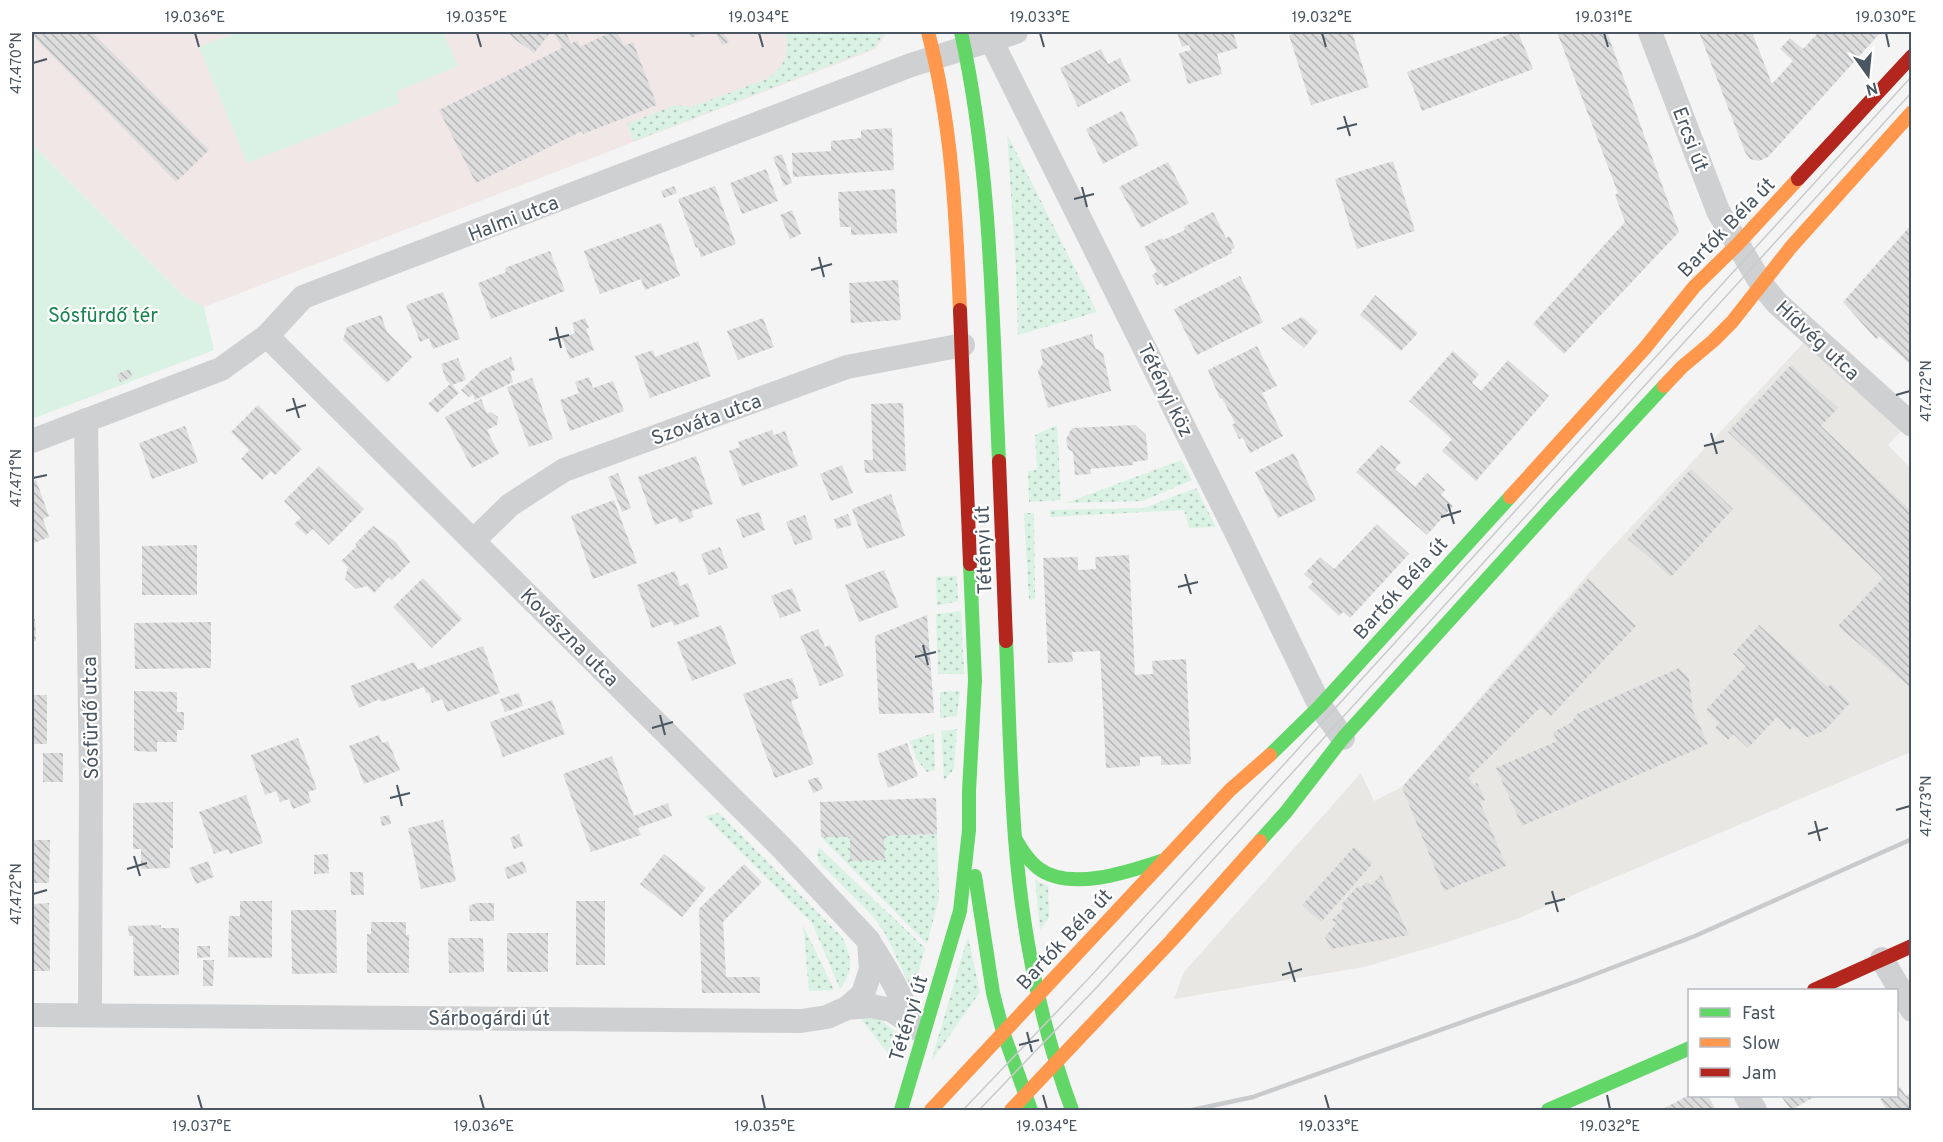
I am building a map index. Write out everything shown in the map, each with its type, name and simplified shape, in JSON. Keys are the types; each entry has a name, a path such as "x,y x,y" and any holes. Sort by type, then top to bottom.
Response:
{"street":[{"name":"Tétényi út","path":"901,1110 960,910 969,830 975,680 955,192 935,58 928,32"},
{"name":"Halmi utca","path":"32,441 222,369 267,336 303,297 911,65 935,58 963,40 991,40 1016,32"},
{"name":"Ercsi út","path":"1650,32 1718,211 1738,244"},
{"name":"Tétényi út","path":"963,40 977,113 988,215 1015,838 1033,1000"},
{"name":"Tétényi köz","path":"991,40 1233,525 1320,706 1342,738"},
{"name":"Bartók Béla út","path":"931,1110 1230,790 1282,744 1320,706 1645,348 1694,287 1738,244 1911,56"},
{"path":"1011,1110 1171,941 1286,812 1342,738 1551,508 1682,367 1732,322 1799,238 1911,112"},
{"name":"Hídvég utca","path":"1738,244 1762,285 1778,303 1911,425"},
{"name":"Kovászna utca","path":"267,336 781,847 869,942 894,980 910,1022"},
{"name":"Szováta utca","path":"473,541 510,505 564,470 847,367 963,345"},
{"name":"Sósfürdő utca","path":"86,420 91,785 90,1015"},
{"name":"Tétényi út","path":"969,830 993,993 1004,1032 1024,1072 1025,1095 1031,1110"},
{"path":"1015,838 1027,858 1042,872 1064,879 1123,874 1163,861"},
{"path":"847,1008 863,994 871,969 869,942"},
{"path":"1816,989 1911,946"},
{"path":"1003,1110 1024,1072 1052,990 1071,959"},
{"path":"1882,959 1911,1010"},
{"path":"1033,1000 1042,1019 1054,1064 1072,1110"},
{"path":"1027,1029 1033,1000"},
{"name":"Sárbogárdi út","path":"32,1015 801,1021 827,1017 847,1008 871,1006 891,1010 910,1022"},
{"path":"910,1022 918,1051"},
{"path":"1548,1110 1688,1048"},
{"path":"1747,1097 1755,1110"}],"shaded area":[{"path":"32,32 887,32 876,49 204,307 184,296 32,144"},
{"path":"1808,338 1903,429 1888,445 1911,468 1911,752 1514,920 1364,967 1174,999 1184,972 1361,773 1374,801 1402,787 1603,557"}],"green space":[{"path":"238,32 443,32 458,66 396,92 400,103 247,163 199,47"},
{"path":"784,32 885,32 874,48 634,141 627,124 675,105 691,107 773,75 782,64 787,52"},
{"path":"1007,134 1097,312 1018,335 1016,269"},
{"name":"Sósfürdő tér","path":"32,144 184,296 204,307 214,350 32,419"},
{"path":"1057,425 1061,500 1029,502 1028,471 1037,470 1035,435"},
{"path":"1181,460 1192,480 1143,501 1066,503"},
{"path":"1196,488 1216,527 1189,528 1184,510 1050,517 1050,510 1144,508"},
{"path":"1024,513 1034,513 1035,599 1029,600"},
{"path":"957,576 958,601 937,606 936,577"},
{"path":"961,611 964,674 938,674 936,614"},
{"path":"960,691 957,716 940,718 940,692"},
{"path":"957,729 954,769 944,781 941,731"},
{"path":"934,733 935,770 927,772 917,760 910,741"},
{"path":"719,813 842,937 850,963 848,976 840,989 812,923 705,816"},
{"path":"937,834 939,898 927,944 821,837 850,837 850,861 884,836"},
{"path":"819,847 925,948 913,993 886,935 872,915 818,861"},
{"path":"1035,880 1048,886 1049,918 1040,930"},
{"path":"803,925 834,990 809,991"},
{"path":"968,936 980,992 931,1062"},
{"path":"871,1017 881,1020 897,1033 890,1056 861,1019"}],"building":[{"path":"32,32 92,32 209,150 176,182 32,35"},
{"path":"507,32 551,32 534,53"},
{"path":"554,32 566,32 571,44 577,40 580,47 611,32 617,32 624,46 633,42 657,105 583,134 582,131 476,183 439,110 562,48"},
{"path":"687,32 705,32 691,38"},
{"path":"715,32 723,32 729,42 722,45"},
{"path":"1177,32 1233,32 1238,48 1217,54 1222,74 1188,84 1179,53 1191,50 1189,45 1182,47"},
{"path":"1300,32 1352,32 1369,87 1311,105 1289,35"},
{"path":"1518,32 1533,69 1422,111 1407,72"},
{"path":"1557,32 1607,32 1679,232 1564,354 1533,324 1625,222 1615,195 1618,193"},
{"path":"1699,32 1752,32 1772,84 1793,61 1780,49 1790,38 1803,49 1819,32 1881,32 1768,157 1759,161 1750,159 1745,152"},
{"path":"1101,49 1108,64 1120,58 1131,81 1078,107 1060,68"},
{"path":"1122,111 1139,145 1103,164 1086,129"},
{"path":"892,128 894,170 793,177 792,153 831,151 831,141 861,138 861,130"},
{"path":"782,154 792,183 784,186 773,157"},
{"path":"1393,161 1415,231 1357,249 1335,179"},
{"path":"1168,162 1189,203 1141,228 1119,187"},
{"path":"766,169 778,201 742,214 730,183"},
{"path":"674,186 677,193 664,198 661,191"},
{"path":"715,186 736,244 701,257 678,199"},
{"path":"895,189 897,233 851,235 851,227 840,227 838,192"},
{"path":"792,210 801,234 790,239 780,215"},
{"path":"1213,212 1226,238 1230,236 1235,248 1231,250 1232,253 1164,287 1162,283 1157,285 1152,275 1157,272 1144,247 1185,230 1184,227"},
{"path":"661,223 680,276 645,290 641,279 600,294 584,251"},
{"path":"1911,225 1911,365 1879,336 1876,339 1843,302"},
{"path":"550,251 565,291 491,319 478,283 506,272 505,268"},
{"path":"1240,276 1263,322 1197,355 1174,309"},
{"path":"898,280 901,320 851,323 849,283"},
{"path":"443,292 460,339 433,349 429,338 420,342 406,305"},
{"path":"1375,295 1418,333 1401,351 1360,315"},
{"path":"381,315 387,332 412,357 387,383 343,340 347,327"},
{"path":"1302,317 1318,331 1304,348 1281,328"},
{"path":"585,318 589,328 586,329 594,350 570,359 562,338 575,333 572,323"},
{"path":"763,318 774,347 738,360 727,331"},
{"path":"1092,334 1095,348 1103,353 1111,391 1048,408 1038,371 1043,363 1040,350"},
{"path":"698,341 711,376 650,398 635,356 653,350 655,357"},
{"path":"1257,346 1277,386 1262,393 1283,436 1250,453 1243,438 1239,439 1232,425 1235,423 1222,398 1220,399 1208,370"},
{"path":"1453,351 1479,374 1472,383 1481,391 1508,360 1549,396 1476,481 1442,451 1452,439 1409,401"},
{"path":"511,357 515,370 510,372 513,382 475,400 473,394 469,397 461,390 482,370"},
{"path":"458,358 466,380 452,385 459,393 437,413 428,404 450,384 446,380 441,364"},
{"path":"1791,365 1838,408 1821,426 1911,511 1911,688 1838,626 1883,578 1728,432"},
{"path":"130,369 132,377 120,382 117,374"},
{"path":"589,377 593,388 613,381 624,411 570,431 560,400 579,393 575,382"},
{"path":"532,378 553,439 529,447 507,387"},
{"path":"481,399 487,413 491,412 498,417 497,425 487,430 499,454 472,468 445,417"},
{"path":"903,403 906,471 865,473 864,460 873,460 871,404"},
{"path":"258,405 302,449 275,475 271,471 262,480 241,459 249,450 231,432"},
{"path":"1135,425 1146,435 1148,460 1133,462 1133,465 1090,469 1091,474 1075,475 1073,452 1068,449 1066,439 1072,428"},
{"path":"185,426 198,462 152,479 139,443"},
{"path":"772,430 774,435 785,431 798,466 742,486 729,451 740,447 738,442"},
{"path":"1381,445 1401,462 1395,469 1415,487 1427,473 1445,490 1441,495 1453,506 1427,535 1356,472"},
{"path":"1294,453 1316,500 1278,518 1255,472"},
{"path":"696,456 713,504 691,511 694,517 679,523 677,517 655,525 638,477"},
{"path":"842,465 853,493 831,501 820,474"},
{"path":"319,466 364,509 329,545 313,529 306,535 294,524 301,518 284,501"},
{"path":"1691,469 1733,509 1671,577 1628,539"},
{"path":"618,473 631,508 622,512 608,477"},
{"path":"36,480 49,516 43,519 49,537 32,544 32,482"},
{"path":"891,494 905,536 867,549 852,509"},
{"path":"614,500 637,563 593,579 571,516"},
{"path":"759,512 765,530 743,538 736,519"},
{"path":"848,514 852,525 837,529 834,519"},
{"path":"805,515 813,539 795,545 786,522"},
{"path":"1377,524 1409,554 1350,618 1343,612 1339,616 1308,587 1313,582 1304,574 1320,557 1334,569"},
{"path":"373,526 396,542 410,562 392,580 389,577 374,593 367,586 356,589 345,579 348,567 341,561"},
{"path":"197,545 197,595 142,595 142,546"},
{"path":"720,547 728,568 709,575 701,554"},
{"path":"1129,555 1135,675 1153,674 1152,661 1186,659 1191,764 1161,765 1161,756 1140,757 1140,766 1106,768 1100,651 1072,652 1073,662 1048,663 1043,558 1078,557 1078,570 1096,569 1095,557"},
{"path":"884,570 899,607 859,622 845,585"},
{"path":"675,571 680,586 688,583 700,616 674,626 672,621 652,628 637,585"},
{"path":"423,578 462,619 432,648 393,607"},
{"path":"1588,579 1636,626 1551,716 1541,707 1469,777 1473,785 1477,783 1485,800 1480,802 1506,866 1444,891 1402,787"},
{"path":"792,588 801,611 780,618 771,596"},
{"path":"927,615 934,713 879,714 875,636"},
{"path":"32,619 35,619 36,641 32,641"},
{"path":"211,622 211,668 135,669 134,623"},
{"path":"721,625 736,664 692,681 677,642"},
{"path":"1759,625 1828,687 1831,684 1850,703 1824,731 1807,737 1793,726 1790,730 1777,717 1748,748 1733,734 1728,740 1715,728 1719,723 1706,710 1746,666 1733,654"},
{"path":"818,629 825,647 830,645 844,676 820,686 800,636"},
{"path":"483,646 500,693 447,712 442,699 432,703 424,687 381,702 380,699 359,708 350,686 414,662 418,670"},
{"path":"1679,668 1689,678 1693,711 1708,744 1522,826 1496,768 1557,741 1553,732 1571,723 1577,714"},
{"path":"792,678 799,698 791,701 814,764 775,778 743,694"},
{"path":"134,691 177,692 177,712 184,712 184,730 177,730 177,742 157,742 157,752 134,751"},
{"path":"519,693 523,706 505,712 500,699"},
{"path":"32,695 47,695 47,744 32,744"},
{"path":"552,700 565,734 503,757 490,722"},
{"path":"379,735 382,743 388,741 400,770 364,784 349,746"},
{"path":"298,738 317,789 308,792 311,802 293,809 289,799 280,802 276,791 265,795 251,755"},
{"path":"907,743 918,776 888,788 877,754"},
{"path":"43,753 63,753 63,782 43,782"},
{"path":"612,756 634,816 668,803 672,816 638,828 641,835 591,852 563,774"},
{"path":"818,777 823,789 813,793 808,780"},
{"path":"246,795 263,843 230,854 228,849 214,854 199,812"},
{"path":"936,798 937,834 884,836 885,860 850,861 850,837 821,837 820,802"},
{"path":"173,802 173,848 170,848 170,868 141,869 141,849 133,849 133,803"},
{"path":"389,815 391,824 382,826 380,817"},
{"path":"443,820 456,881 421,889 408,828"},
{"path":"519,834 523,846 514,849 510,838"},
{"path":"32,840 50,840 49,883 32,883"},
{"path":"1354,847 1373,863 1321,922 1302,905"},
{"path":"328,854 329,873 314,874 314,855"},
{"path":"664,854 706,888 682,917 640,884"},
{"path":"208,861 214,877 196,884 189,868"},
{"path":"523,861 527,872 508,879 504,868"},
{"path":"744,864 762,882 723,922 726,977 760,977 760,993 702,993 699,909"},
{"path":"350,872 363,872 364,895 351,895"},
{"path":"1381,875 1409,935 1331,949 1325,937 1337,923 1332,920 1344,908 1341,905 1358,886 1361,888 1366,882 1371,885"},
{"path":"240,901 272,901 272,958 228,957 229,916 240,916"},
{"path":"576,901 605,901 605,965 576,965"},
{"path":"49,903 50,971 32,971 32,904"},
{"path":"476,903 494,903 494,921 470,921 469,906"},
{"path":"291,910 336,910 337,973 292,974"},
{"path":"371,922 406,922 406,935 409,935 409,973 367,973 367,934 371,934"},
{"path":"161,925 161,928 179,928 179,975 134,976 133,936 129,936 128,926"},
{"path":"507,933 548,933 548,972 507,972"},
{"path":"448,938 483,938 484,972 449,973"},
{"path":"197,946 210,946 210,957 197,958"},
{"path":"203,960 214,960 213,986 203,986"},
{"path":"1900,1087 1906,1096 1911,1092 1911,1110 1887,1110 1880,1099 1898,1097"},
{"path":"1688,1096 1709,1097 1716,1110 1661,1110"},
{"path":"1782,1097 1814,1097 1791,1110"}],"tram line":[{"path":"963,1110 1089,978 1912,76"},
{"path":"979,1110 1098,986 1912,92"}],"railway":[{"path":"1192,1110 1253,1097 1580,980 1695,936 1912,839"}],"traffic: fast":[{"path":"961,32 979,138 985,192 999,461"},
{"path":"1260,841 1286,812 1343,738 1664,386"},
{"path":"1270,755 1320,706 1510,497"},
{"path":"901,1110 960,911 969,830 975,680 970,564"},
{"path":"1006,641 1013,813 1022,908 1042,1010 1072,1110"},
{"path":"1015,838 1038,868 1066,879 1099,878 1161,861"},
{"path":"975,876 993,993 1003,1032 1031,1110"},
{"path":"1548,1110 1688,1049"}],"traffic: slow":[{"path":"928,32 948,135 960,310"},
{"path":"1664,386 1732,322 1791,247 1912,112"},
{"path":"1510,497 1645,348 1694,287 1738,244 1798,179"},
{"path":"931,1110 1230,790 1270,755"},
{"path":"1011,1110 1171,941 1260,841"}],"traffic: jam":[{"path":"1798,179 1912,56"},
{"path":"960,310 970,564"},
{"path":"999,461 1006,641"},
{"path":"1816,989 1912,946"}]}
